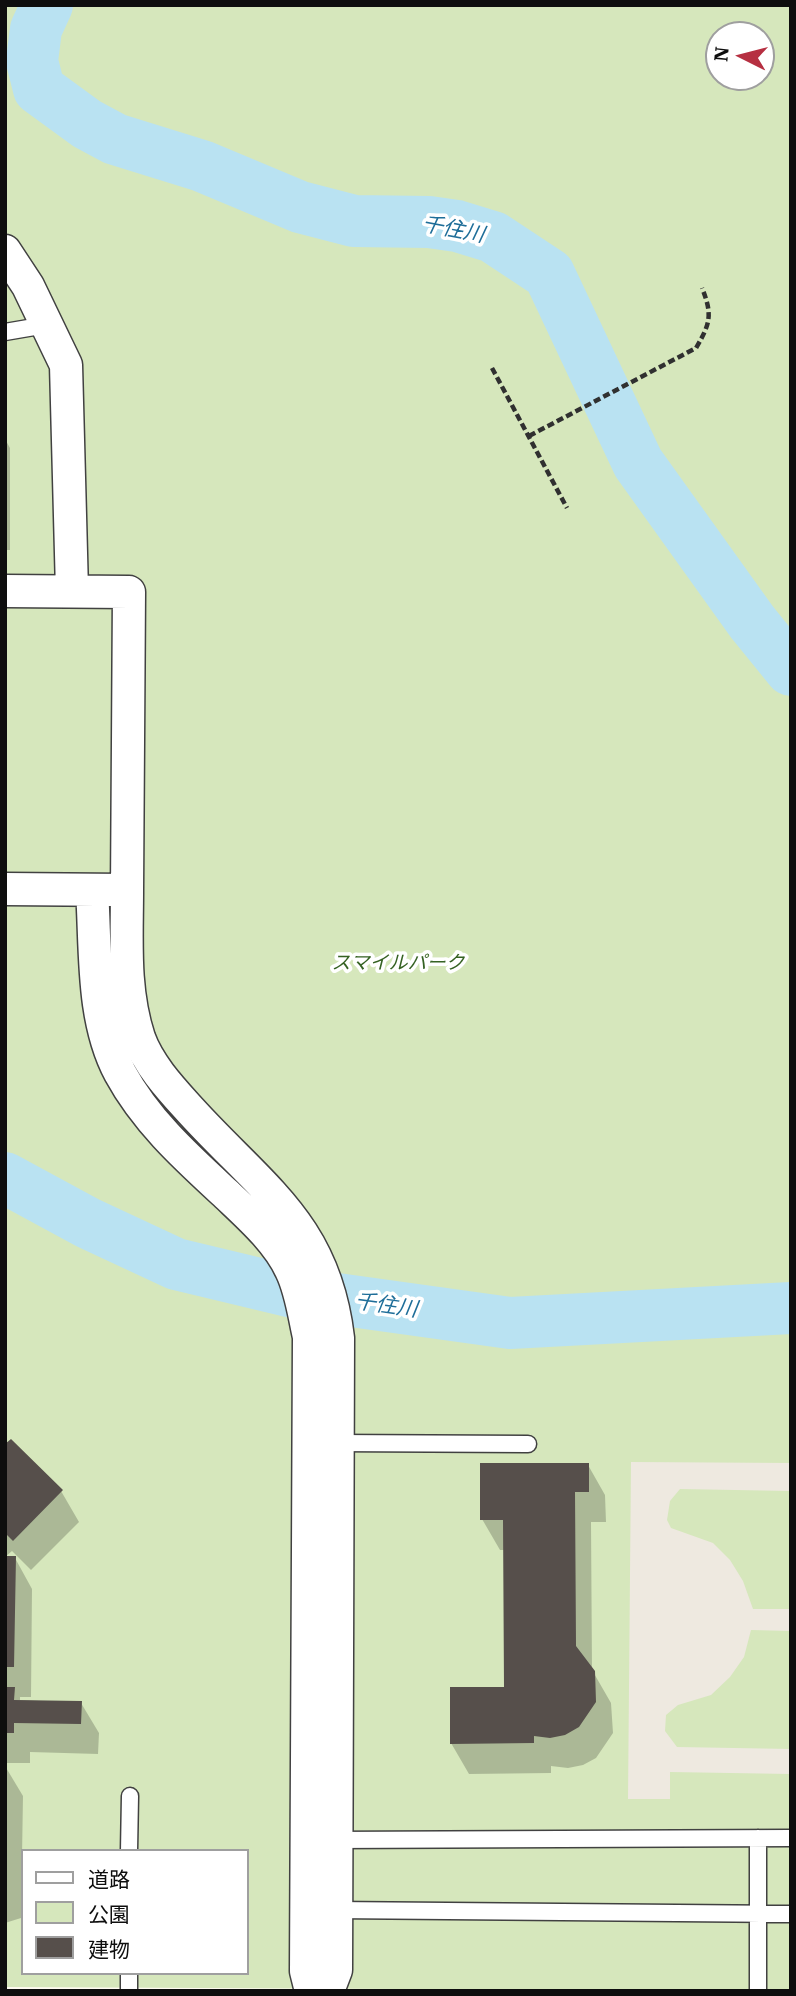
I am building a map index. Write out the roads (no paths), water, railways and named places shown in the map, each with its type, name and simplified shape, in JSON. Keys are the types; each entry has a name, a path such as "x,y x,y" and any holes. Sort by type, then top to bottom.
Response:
{"street":[{"path":"5,251 28,286 66,365 72,591"},
{"path":"5,591 129,592 127,989 140,1040 164,1082 274,1196 306,1235 322,1267 334,1304 323,1337 321,1910 306,1971 311,1991"},
{"path":"5,889 127,890"},
{"path":"92,890 99,996 105,1033 119,1072 145,1112 177,1148 257,1224 291,1269 323,1337"},
{"path":"321,1910 336,1970 328,1991"}],"lane":[{"path":"5,332 46,325"},
{"path":"323,1443 528,1444"},
{"path":"129,1849 130,1796"},
{"path":"758,1838 758,1991"},
{"path":"322,1840 791,1838"},
{"path":"321,1910 791,1914"}],"waterway":[{"name":"千住川","path":"47,5 36,29 32,61 39,89 87,124 115,139 202,166 300,207 354,221 429,222 457,226 493,237 549,274 638,463 752,622 791,670"},
{"name":"千住川","path":"5,1178 88,1223 176,1264 301,1294 510,1323 791,1308"}],"park label":[{"name":"スマイルパーク","path":"398,964"}]}
